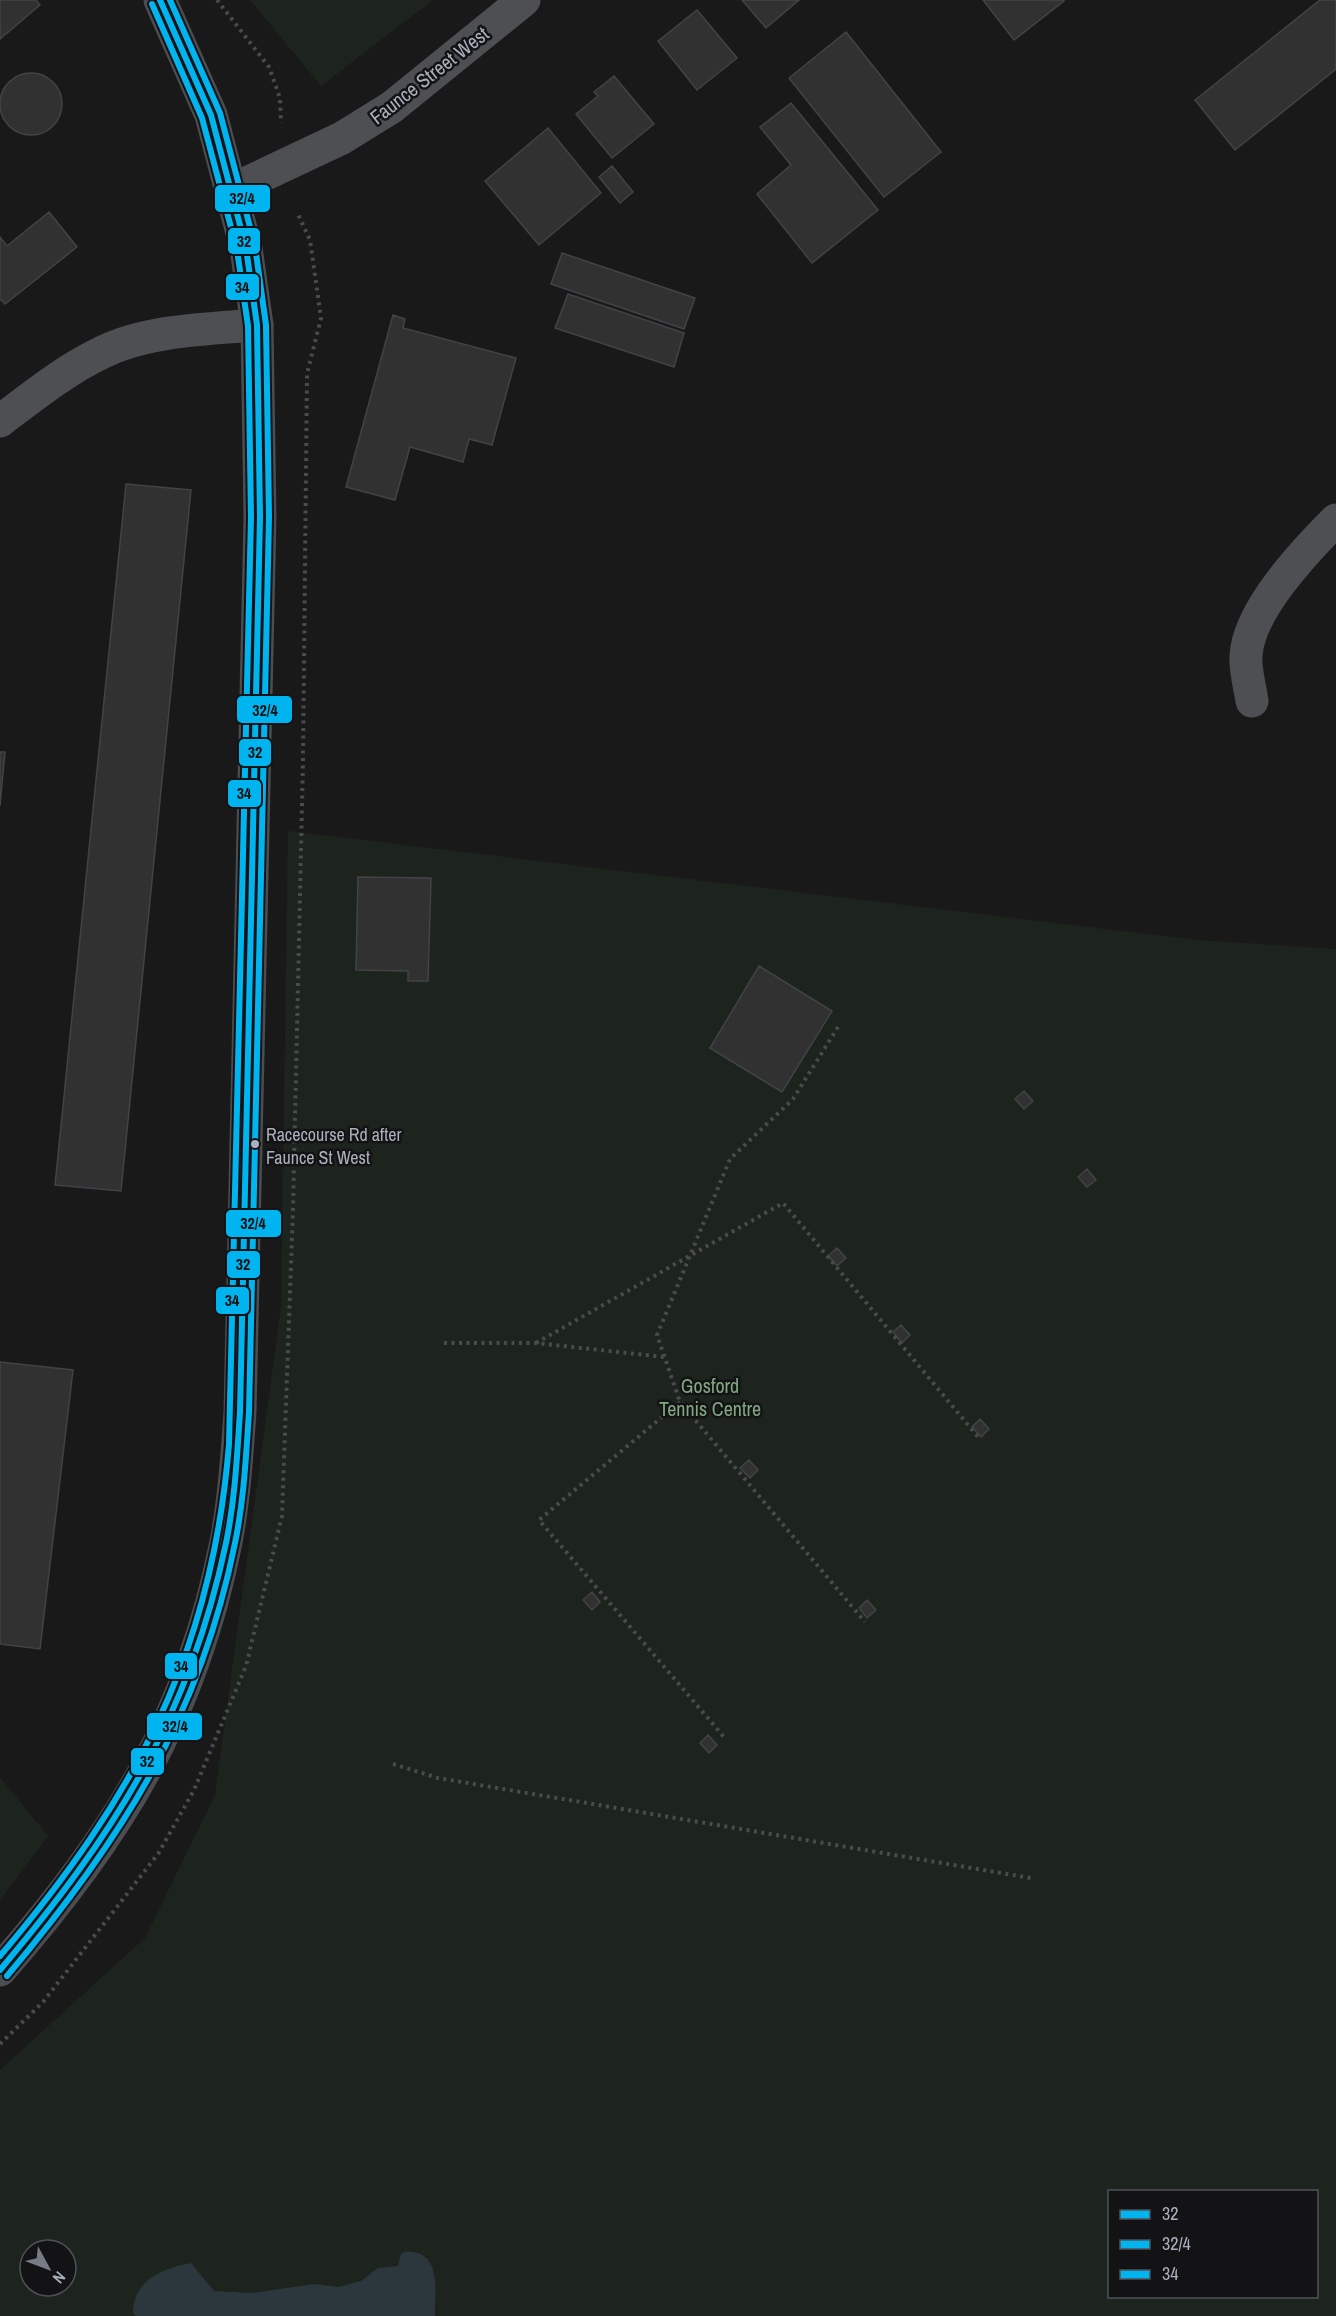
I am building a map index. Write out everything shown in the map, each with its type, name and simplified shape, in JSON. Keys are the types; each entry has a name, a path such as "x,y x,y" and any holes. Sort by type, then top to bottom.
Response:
{"main road":[{"path":"0,1970 69,1887 108,1833 145,1773 171,1722 193,1668 212,1605 226,1540 240,1412 260,517 257,325 246,249 211,115 160,0"}],"street":[{"name":"Faunce Street West","path":"232,190 342,138 392,107 524,0"},
{"path":"0,421 53,380 105,351 167,335 257,325"},
{"path":"1252,701 1246,656 1250,633 1266,601 1336,520"}],"path":[{"path":"217,0 224,12 255,46 269,67 280,98 281,123"},
{"path":"838,1027 793,1099 730,1159 657,1335 680,1402 865,1622"},
{"path":"536,1343 783,1203 979,1438"},
{"path":"444,1343 536,1343 665,1357"},
{"path":"680,1402 539,1520 724,1737"},
{"path":"393,1764 449,1780 1031,1878"}],"green space":[{"path":"250,0 433,0 321,86"},
{"name":"Gosford Tennis Centre","path":"288,831 1197,940 1336,949 1336,2316 0,2316 0,2070 145,1938 215,1795 281,1307"},
{"path":"0,1777 48,1836 0,1900"}],"shaded area":[{"path":"404,2252 417,2253 426,2258 431,2265 435,2285 435,2316 136,2316 133,2313 134,2302 144,2284 161,2272 181,2265 191,2263 214,2291 252,2293 315,2284 338,2287 361,2281 378,2268 398,2266 401,2254"}],"building":[{"path":"0,0 36,0 40,5 0,39"},
{"path":"742,0 799,0 766,28"},
{"path":"983,0 1064,0 1064,1 1014,40"},
{"path":"1320,0 1336,0 1336,69 1235,150 1195,100"},
{"path":"697,10 737,58 697,90 658,41"},
{"path":"846,32 941,152 884,197 789,78"},
{"path":"25,73 37,73 53,82 60,92 62,104 60,116 53,126 37,135 25,135 14,130 5,121 0,110 0,98 5,87 14,78"},
{"path":"614,76 654,124 612,158 576,114 598,96 594,92"},
{"path":"791,103 878,210 812,263 757,194 791,165 760,127"},
{"path":"548,128 601,193 539,245 485,181"},
{"path":"612,166 633,192 620,203 599,177"},
{"path":"49,212 77,247 5,304 0,299 0,237 7,246"},
{"path":"562,253 695,298 684,329 551,284"},
{"path":"568,294 684,333 674,367 555,328"},
{"path":"393,315 405,319 403,328 516,358 492,445 469,439 463,462 410,447 395,500 346,487"},
{"path":"126,484 191,490 121,1191 55,1185"},
{"path":"0,752 5,752 0,806"},
{"path":"358,877 431,878 428,981 408,981 408,971 356,970"},
{"path":"759,966 832,1011 782,1092 710,1048"},
{"path":"1024,1091 1033,1101 1024,1109 1015,1099"},
{"path":"1087,1169 1096,1180 1087,1187 1078,1177"},
{"path":"837,1248 846,1258 837,1266 828,1256"},
{"path":"901,1325 910,1335 902,1343 893,1332"},
{"path":"0,1362 73,1370 40,1649 0,1644"},
{"path":"980,1419 989,1429 981,1437 972,1427"},
{"path":"749,1460 758,1470 750,1478 740,1468"},
{"path":"592,1592 600,1602 592,1610 583,1600"},
{"path":"867,1600 876,1610 867,1618 859,1608"},
{"path":"708,1735 717,1745 709,1753 700,1743"}],"transit line":[{"name":"32","path":"0,1970 41,1920 112,1822 142,1772 168,1720 191,1665 210,1606 229,1527 237,1461 240,1412 260,517 257,325 246,248 211,115 160,0"},
{"name":"32/4","path":"7,1976 48,1926 120,1826 177,1722 201,1666 220,1606 238,1527 246,1461 249,1412 269,517 266,325 255,246 220,113 170,0"},
{"name":"34","path":"0,1956 48,1897 90,1839 127,1780 159,1720 185,1657 205,1591 220,1520 229,1444 251,517 248,326 237,250 202,118 152,4"}],"place":[{"name":"Racecourse Rd after Faunce St West","path":"255,1144"}]}
